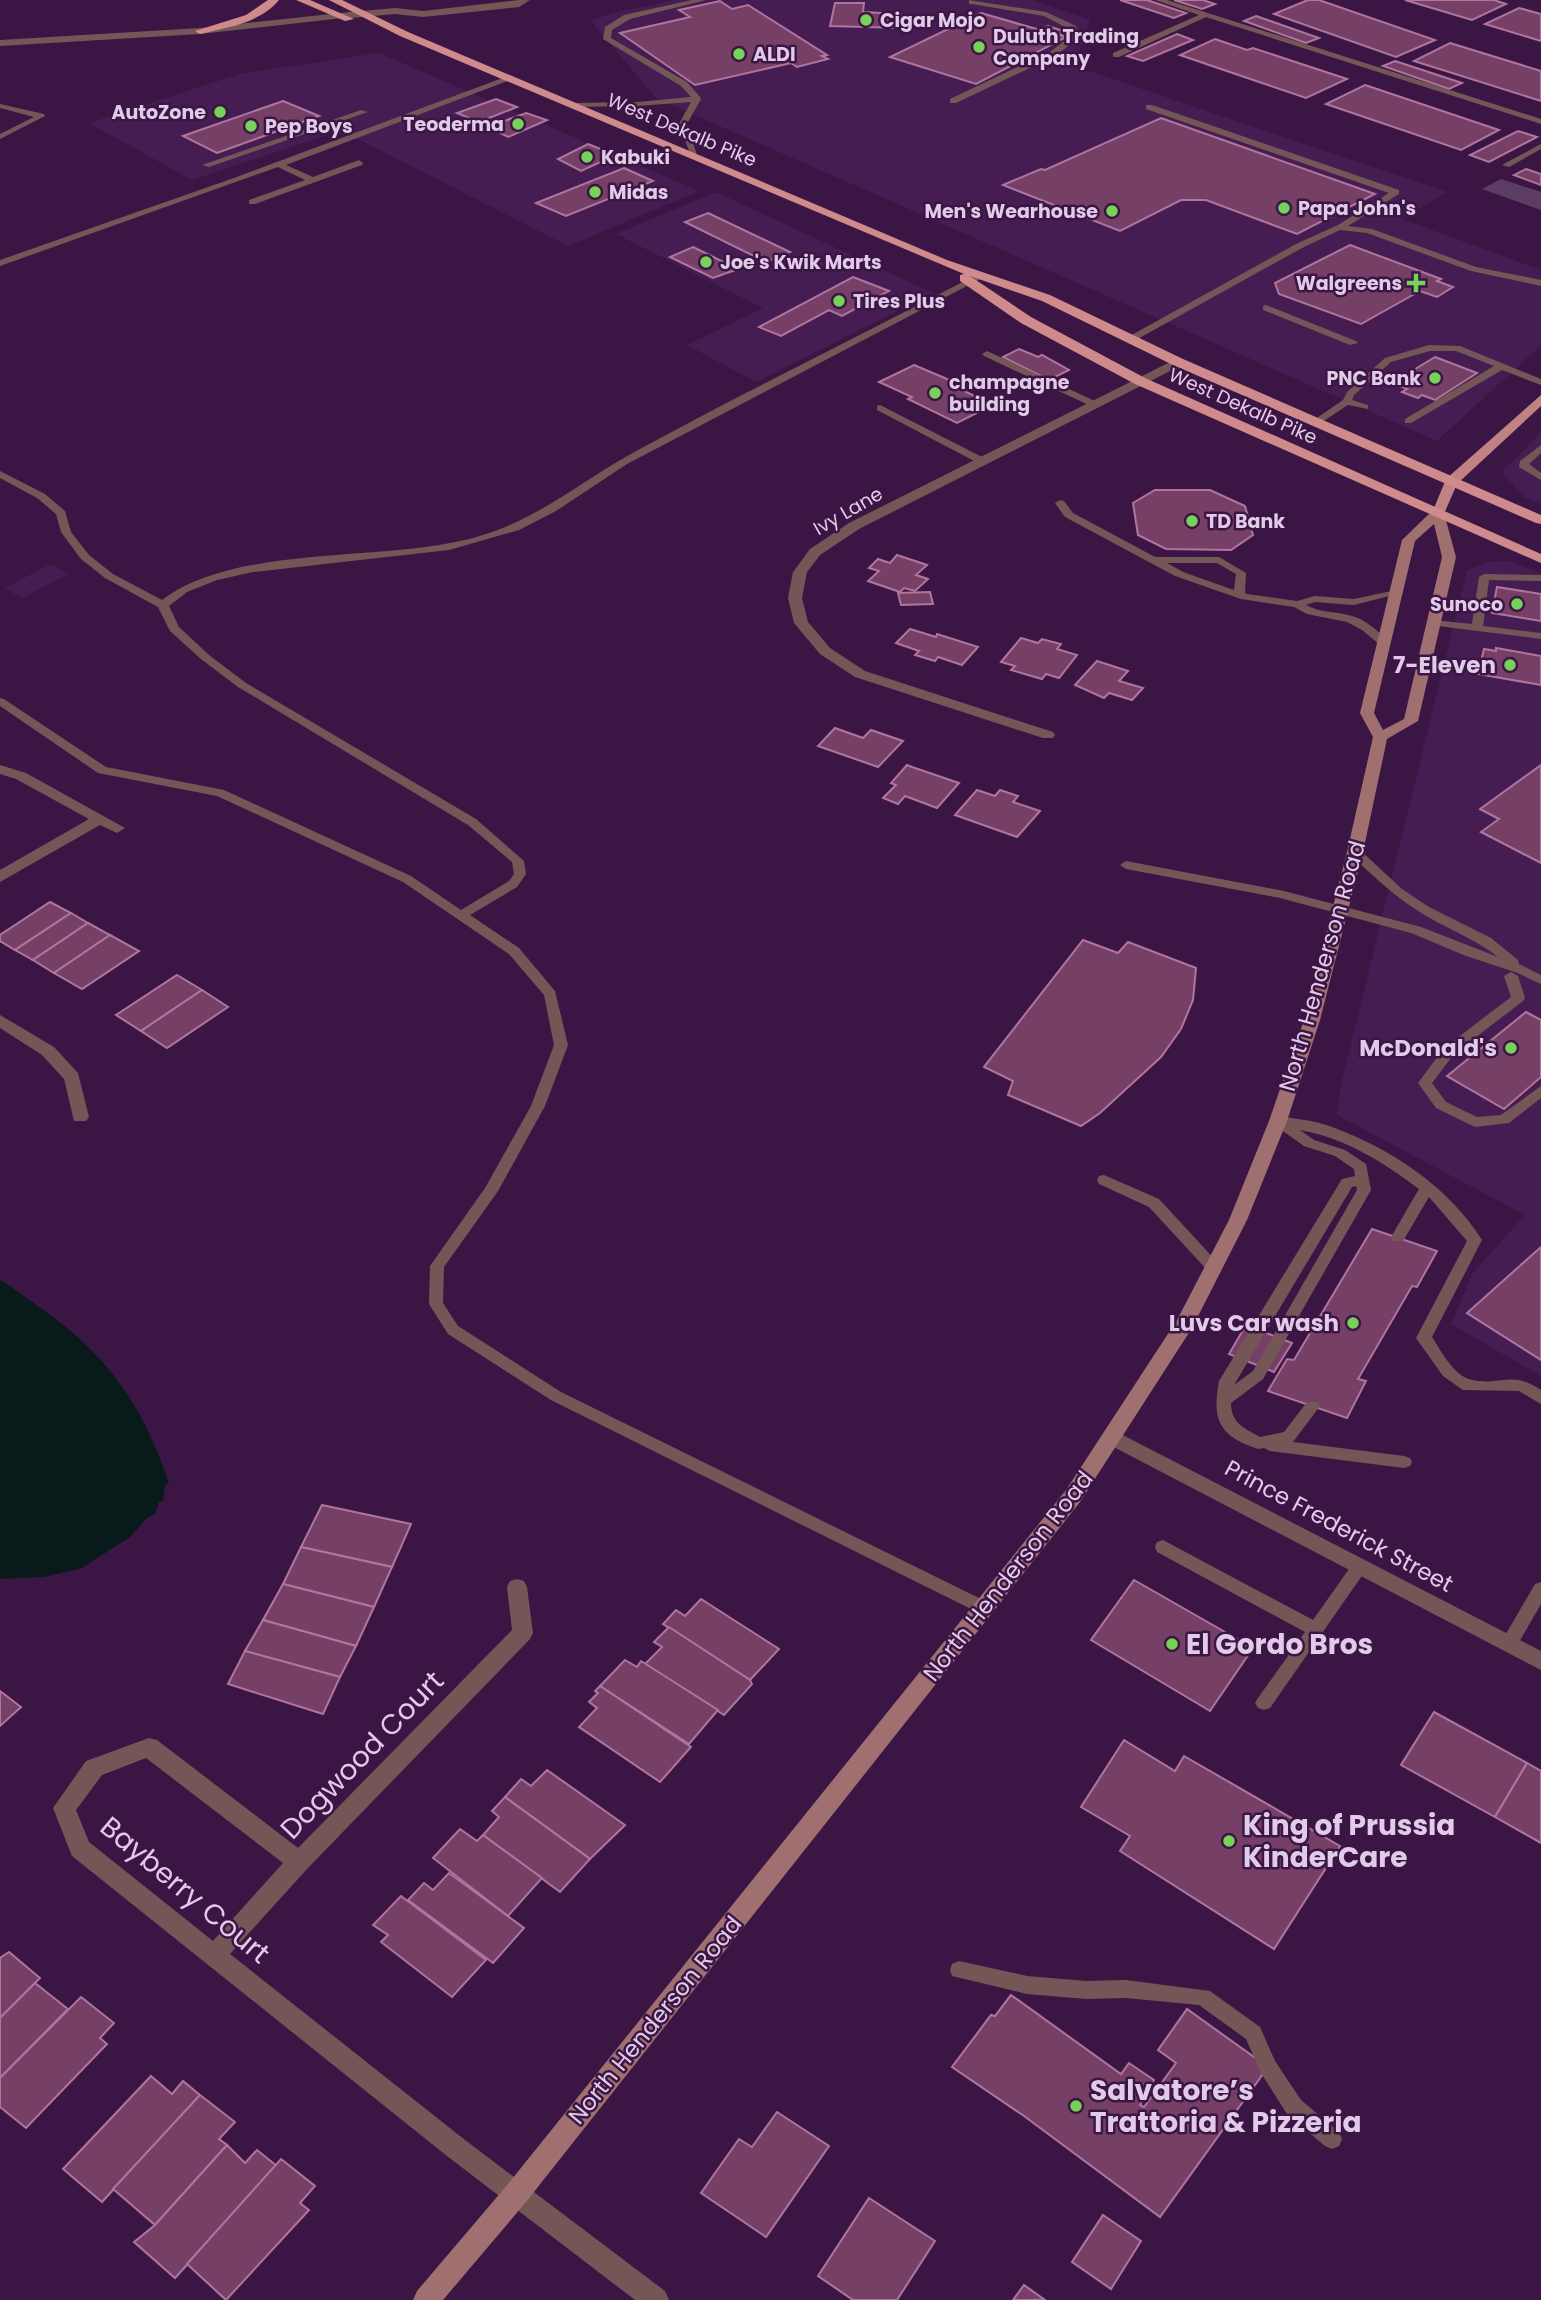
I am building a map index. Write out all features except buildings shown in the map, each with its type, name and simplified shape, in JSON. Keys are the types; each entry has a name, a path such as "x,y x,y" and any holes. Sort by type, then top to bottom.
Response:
{"highway":[{"path":"200,31 247,18 268,8 274,0"},
{"name":"West Dekalb Pike","path":"301,0 340,16 404,34"},
{"name":"West Dekalb Pike","path":"334,0 404,34 695,156 975,279 1046,298 1178,362 1541,520"},
{"name":"West Dekalb Pike","path":"975,279 1026,320 1140,381 1541,559"}],"main road":[{"path":"1438,513 1449,557 1411,720 1380,737 1367,713 1409,540 1438,513 1451,482 1541,398"},
{"name":"North Henderson Road","path":"426,2300 517,2193 1073,1496 1185,1323 1238,1220 1278,1121 1312,1020 1341,911 1380,737"}],"street":[{"path":"440,1 452,0"},
{"path":"0,43 200,31 395,11 423,14 519,4 525,0"},
{"path":"395,11 418,2"},
{"name":"Ivy Lane","path":"1048,735 860,674 825,651 801,623 795,598 800,572 815,552 854,526 1178,362"},
{"path":"0,769 21,776 117,828"},
{"path":"0,877 65,837 99,820"},
{"path":"0,1020 48,1051 72,1077 79,1117"},
{"name":"Prince Frederick Street","path":"1113,1437 1541,1661"},
{"name":"Dogwood Court","path":"215,1955 299,1862 523,1633 517,1587"},
{"name":"Bayberry Court","path":"299,1862 149,1746 94,1768 64,1808 79,1849 656,2300"}],"lane":[{"path":"697,99 684,85 607,39 608,29 627,18 702,0"},
{"path":"1160,0 1541,122"},
{"path":"953,101 1054,53 1075,37 1073,28 1046,14 972,2"},
{"path":"1116,55 1205,15"},
{"path":"0,263 511,78"},
{"path":"574,105 697,99"},
{"path":"695,156 683,124 697,99"},
{"path":"0,107 41,116 0,137"},
{"path":"1131,339 1299,246 1339,228 1396,192 1149,107"},
{"path":"206,165 364,112"},
{"path":"1506,164 1541,146"},
{"path":"252,202 359,163"},
{"path":"278,164 312,180"},
{"path":"1339,228 1369,231 1474,269 1541,283"},
{"path":"163,605 172,594 252,570 447,547 502,534 550,510 621,464 975,279"},
{"path":"1266,308 1353,344"},
{"path":"1316,422 1347,402 1350,394 1388,360 1429,348 1457,348 1541,382"},
{"path":"987,354 1094,404"},
{"path":"1408,421 1500,367"},
{"path":"1347,402 1365,407"},
{"path":"880,408 982,461"},
{"path":"1541,447 1524,463 1524,467 1541,477"},
{"path":"0,474 41,496 61,513 66,532 85,557 109,576 163,605 174,629 242,685 472,822 518,861 520,874 513,884 461,915"},
{"path":"1060,503 1069,515 1179,574 1240,595 1297,604 1311,612 1359,622 1384,643"},
{"path":"1154,560 1219,560 1241,573 1240,595"},
{"path":"1477,628 1484,577 1541,578"},
{"path":"1527,579 1541,584"},
{"path":"1297,604 1315,599 1354,601 1397,591"},
{"path":"1434,623 1541,636"},
{"path":"0,701 102,770 220,793 407,879 514,951 550,994 561,1045 538,1106 491,1191 437,1266 436,1304 453,1330 556,1396 984,1608"},
{"path":"1355,852 1404,896 1486,941 1515,972 1518,998 1450,1051 1425,1083 1441,1105 1475,1122 1503,1120 1541,1091"},
{"path":"1126,865 1280,894 1416,930 1515,972 1541,980"},
{"path":"1223,1401 1258,1375 1364,1190 1361,1167 1340,1153 1309,1143 1278,1121"},
{"path":"1278,1121 1327,1130 1340,1136 1390,1160 1426,1190 1437,1195 1475,1240 1424,1338 1448,1372 1468,1386 1522,1385 1541,1398"},
{"path":"1104,1180 1154,1203 1213,1267"},
{"path":"1361,1180 1348,1183 1227,1381 1221,1409 1229,1428 1258,1443 1404,1462"},
{"path":"1398,1237 1426,1190"},
{"path":"1258,1443 1289,1437 1312,1406"},
{"path":"1163,1547 1315,1630"},
{"path":"1264,1703 1360,1567"},
{"path":"1509,1644 1541,1589"},
{"path":"959,1970 1027,1985 1086,1990 1126,1989 1203,1997 1253,2033 1268,2067 1294,2107 1332,2140"}],"shaded area":[{"path":"674,0 1031,0 1090,20 1074,66 1447,192 1402,219 1541,270 1541,345 1437,441 656,98 591,21 613,13"},
{"path":"379,53 699,191 568,246 362,141 337,132 192,180 89,123 243,73"},
{"path":"1501,179 1541,192 1541,210 1482,189"},
{"path":"716,192 933,293 756,382 687,345 763,308 616,234"},
{"path":"1541,432 1541,504 1524,497 1502,472"},
{"path":"1511,561 1541,574 1541,1376 1451,1324 1472,1274 1525,1215 1337,1115 1340,1088 1467,571 1487,562"},
{"path":"51,564 69,574 22,598 5,588"},
{"path":"0,1280 60,1322 101,1361 134,1404 159,1455 169,1484 165,1485 163,1501 159,1502 155,1514 148,1517 130,1537 82,1568 44,1577 0,1579"}],"place":[{"name":"Cigar Mojo","path":"866,20"},
{"name":"Duluth Trading Company","path":"979,47"},
{"name":"ALDI","path":"739,54"},
{"name":"AutoZone","path":"220,112"},
{"name":"Teoderma","path":"518,124"},
{"name":"Pep Boys","path":"251,126"},
{"name":"Kabuki","path":"587,157"},
{"name":"Midas","path":"595,192"},
{"name":"Papa John's","path":"1284,208"},
{"name":"Men's Wearhouse","path":"1112,211"},
{"name":"Joe's Kwik Marts","path":"706,262"},
{"name":"Walgreens","path":"1416,283"},
{"name":"Tires Plus","path":"839,301"},
{"name":"PNC Bank","path":"1435,378"},
{"name":"champagne building","path":"935,393"},
{"name":"TD Bank","path":"1192,521"},
{"name":"Sunoco","path":"1517,604"},
{"name":"7-Eleven","path":"1510,665"},
{"name":"McDonald's","path":"1511,1048"},
{"name":"Luvs Car wash","path":"1353,1323"},
{"name":"El Gordo Bros","path":"1172,1644"},
{"name":"King of Prussia KinderCare","path":"1229,1841"},
{"name":"Salvatore’s Trattoria & Pizzeria","path":"1076,2106"}]}
